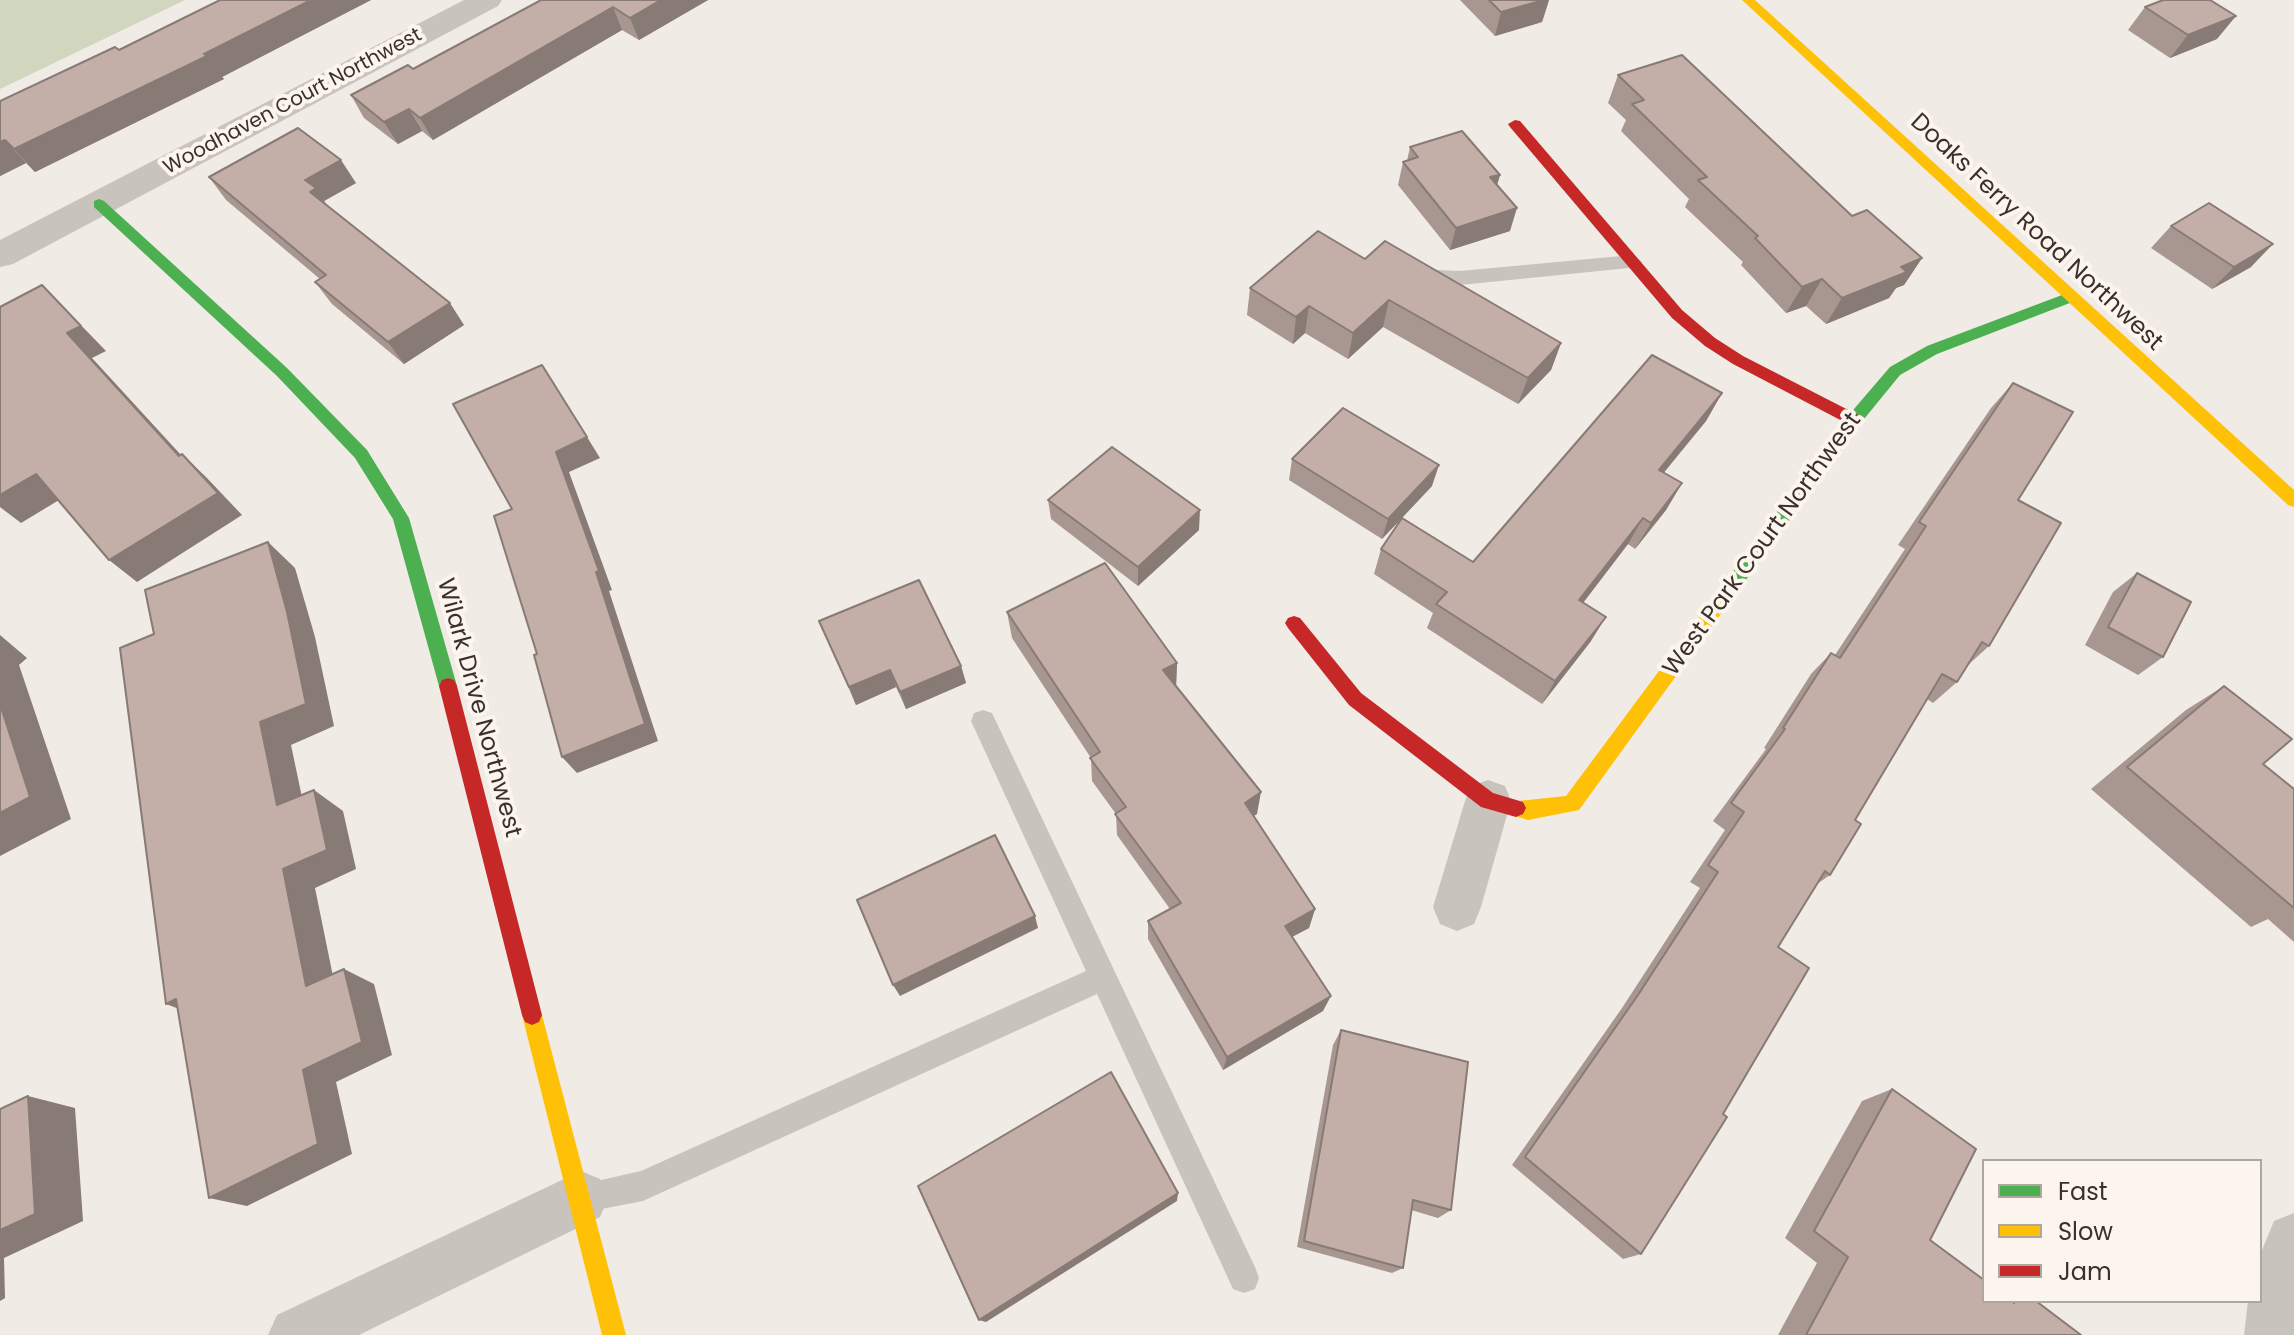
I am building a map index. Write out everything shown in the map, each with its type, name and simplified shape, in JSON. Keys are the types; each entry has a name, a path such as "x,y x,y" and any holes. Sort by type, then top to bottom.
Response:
{"street":[{"name":"Woodhaven Court Northwest","path":"0,255 487,0"},
{"name":"Doaks Ferry Road Northwest","path":"1748,0 2294,500"},
{"path":"1515,124 1677,314 1710,342 1738,360 1854,420"},
{"name":"Wilark Drive Northwest","path":"99,204 282,372 351,443 401,518 422,586 614,1335"},
{"name":"West Park Court Northwest","path":"1294,623 1355,699 1488,801 1528,811 1572,804 1854,420 1895,371 1932,350 2070,297"},
{"path":"1457,907 1488,801"},
{"path":"297,1335 581,1198"},
{"path":"2273,1335 2280,1275 2294,1241"}],"lane":[{"path":"1408,275 1460,278 1632,262"},
{"path":"983,721 1244,1278"},
{"path":"581,1198 643,1186 1103,977"}],"green space":[{"path":"0,0 185,0 0,89"}],"building":[{"path":"220,0 311,0 204,54 207,56 14,149 5,140 0,142 0,101 115,47 119,50"},
{"path":"541,0 661,0 630,18 613,7 420,118 409,109 384,122 351,95 408,65 413,69"},
{"path":"1489,0 1544,0 1501,12"},
{"path":"2163,0 2210,0 2236,16 2188,35 2145,7"},
{"path":"1682,55 1852,216 1867,210 1922,258 1901,267 1907,272 1842,298 1822,279 1802,287 1755,238 1758,236 1698,180 1707,177 1632,104 1644,100 1618,75"},
{"path":"298,128 341,160 305,180 316,188 310,192 450,303 388,342 315,282 326,275 209,177"},
{"path":"1462,131 1500,175 1490,177 1517,208 1456,228 1403,162 1418,157 1410,147"},
{"path":"2209,203 2273,244 2234,267 2171,226"},
{"path":"1318,231 1365,259 1385,241 1561,343 1528,378 1389,300 1353,333 1309,306 1296,317 1250,288"},
{"path":"42,285 81,326 67,333 179,456 182,454 218,493 109,560 36,474 0,495 0,307"},
{"path":"1652,355 1722,393 1659,470 1682,483 1651,523 1643,518 1579,600 1606,617 1555,681 1436,604 1447,592 1381,549 1402,518 1473,562"},
{"path":"542,365 587,437 556,452 599,571 596,572 645,724 562,757 534,655 537,654 494,516 512,509 453,404"},
{"path":"2013,383 2073,412 2018,500 2061,523 1989,646 1982,642 1957,682 1942,674 1855,820 1861,824 1830,875 1825,871 1778,947 1809,968 1723,1114 1727,1117 1641,1254 1525,1157 1638,995 1718,872 1708,865 1744,812 1731,803 1785,729 1831,653 1840,658 1926,526 1919,522"},
{"path":"1343,408 1439,465 1388,519 1292,459"},
{"path":"1112,447 1200,510 1138,567 1048,500"},
{"path":"268,542 287,612 306,704 260,722 277,805 314,790 327,850 283,869 306,986 344,969 362,1042 303,1070 318,1144 209,1198 176,999 166,1004 120,648 154,634 145,590"},
{"path":"1105,563 1177,663 1163,670 1261,792 1245,803 1315,909 1285,926 1331,996 1227,1057 1148,921 1181,903 1115,814 1126,807 1090,758 1100,752 1007,612"},
{"path":"2137,573 2191,602 2163,657 2108,627"},
{"path":"919,580 961,666 900,692 890,670 849,687 819,621"},
{"path":"2224,686 2292,739 2263,764 2294,789 2294,908 2127,767"},
{"path":"0,704 30,797 0,813"},
{"path":"995,835 1035,916 893,985 857,900"},
{"path":"1341,1030 1468,1062 1451,1210 1413,1200 1403,1268 1304,1241"},
{"path":"1111,1072 1178,1193 979,1320 918,1186"},
{"path":"1892,1089 1976,1149 1930,1240 1982,1279 1982,1303 2039,1303 2081,1335 1806,1335 1848,1257 1814,1231"},
{"path":"28,1096 35,1214 0,1230 0,1109"}],"traffic: fast":[{"path":"99,204 282,372 361,454 401,518 448,686"},
{"path":"1717,606 1854,420 1895,371 1932,350 2070,297"}],"traffic: slow":[{"path":"1748,0 2294,500"},
{"path":"1516,808 1528,811 1572,804 1717,606"},
{"path":"532,1015 614,1335"}],"traffic: jam":[{"path":"1515,124 1677,314 1710,342 1738,360 1854,420"},
{"path":"1294,623 1355,699 1488,801 1516,808"},
{"path":"448,686 532,1015"}]}
